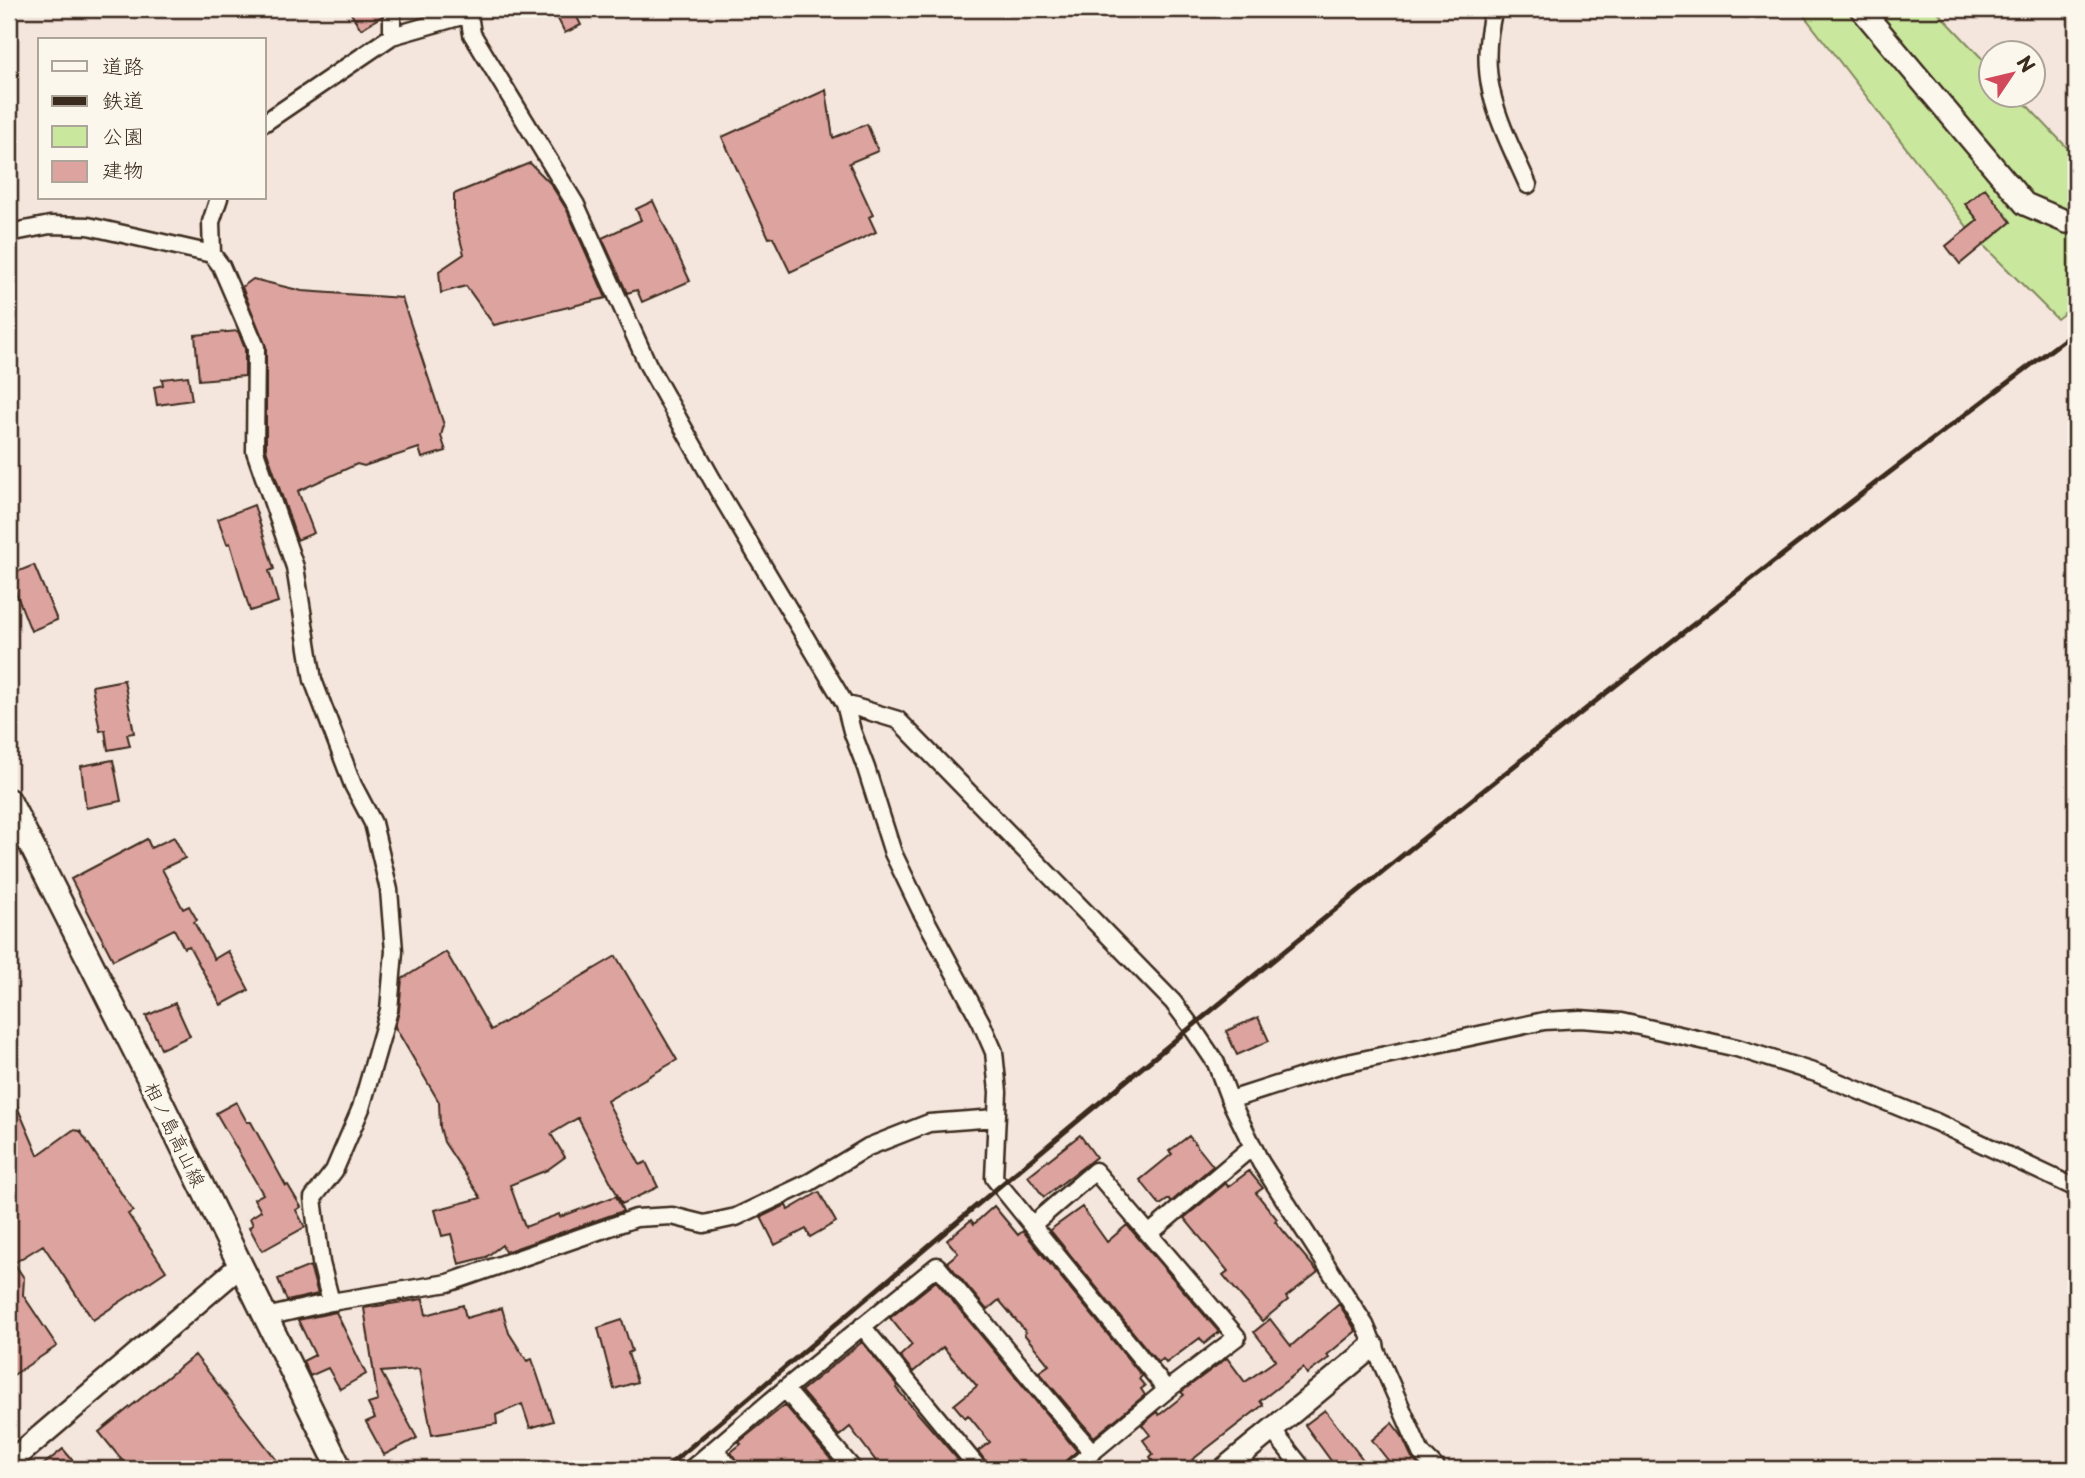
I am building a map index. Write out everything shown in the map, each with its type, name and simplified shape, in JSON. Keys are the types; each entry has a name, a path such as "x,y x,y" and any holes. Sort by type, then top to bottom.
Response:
{"main road":[{"name":"相ノ島高山線","path":"9,801 151,1082 340,1469"}],"street":[{"path":"392,9 392,36"},
{"path":"1494,9 1488,33 1487,78 1495,111 1528,185"},
{"path":"1861,9 2025,204 2067,222 2076,219"},
{"path":"266,122 392,36 469,11 472,34 576,205 648,365 722,497 845,704 893,853 994,1052 998,1092 994,1178 1167,1390"},
{"path":"218,200 211,222 212,254 221,266 256,347 255,451 295,567 313,680 354,785 373,822 390,890 394,951 388,1010 361,1108 334,1171 313,1198 321,1263 331,1302"},
{"path":"9,233 50,225 88,226 212,254"},
{"path":"845,704 898,720 1173,1002 1216,1063 1230,1100 1253,1146 1365,1325 1421,1453 1437,1469"},
{"path":"1230,1100 1339,1065 1544,1021 1580,1018 1621,1021 1737,1048 1816,1073 1936,1122 2076,1188"},
{"path":"266,1317 331,1302 448,1283 636,1218 672,1216 704,1224 736,1217 810,1182 868,1147 929,1123 996,1118"},
{"path":"1149,1234 1253,1146"},
{"path":"1031,1225 1095,1171 1237,1337 1167,1390 1072,1469"},
{"path":"9,1463 240,1266"},
{"path":"691,1469 937,1266 1093,1452"},
{"path":"862,1326 979,1469"},
{"path":"1224,1469 1373,1346"},
{"path":"785,1389 853,1469"},
{"path":"1272,1430 1303,1469"},
{"path":"716,1450 731,1469"}],"green space":[{"path":"1799,9 1935,9 1976,52 1976,108 2029,108 2076,157 2076,304 2057,319 1975,237"}],"building":[{"path":"348,9 382,9 382,16 361,29"},
{"path":"573,9 581,25 565,33 555,13"},
{"path":"826,90 833,138 867,124 878,151 849,163 873,215 869,217 876,232 790,272 773,237 769,238 722,137"},
{"path":"530,163 550,183 567,210 606,298 494,325 466,286 441,293 439,271 464,254 454,216 454,194"},
{"path":"1985,188 2011,222 1960,264 1946,246 1978,220 1965,204"},
{"path":"653,201 690,281 642,302 637,290 627,293 602,238 641,220 636,209"},
{"path":"253,279 302,291 402,298 444,425 441,436 446,451 422,458 419,448 364,466 357,464 298,491 314,533 297,540 266,449 266,347 242,287"},
{"path":"238,331 245,349 245,376 199,380 195,335"},
{"path":"188,376 192,400 157,405 154,387 163,385 162,379"},
{"path":"254,505 274,569 269,571 278,602 250,611 230,543 227,544 218,519"},
{"path":"34,565 57,620 31,631 9,575"},
{"path":"124,680 134,733 127,734 130,746 108,750 105,730 100,731 92,686"},
{"path":"113,760 121,801 86,808 81,766"},
{"path":"174,837 185,858 162,869 183,909 189,906 197,920 194,922 214,959 228,951 249,990 221,1005 189,946 184,948 174,929 113,960 71,879 147,839 151,848"},
{"path":"446,952 491,1030 616,956 677,1060 607,1101 640,1165 646,1162 658,1187 622,1204 578,1118 551,1134 565,1157 547,1170 510,1185 525,1227 616,1196 623,1211 505,1252 502,1245 486,1257 459,1264 451,1234 442,1236 435,1210 481,1198 444,1142 440,1127 439,1102 395,1027 402,979"},
{"path":"175,1003 190,1036 161,1049 146,1016"},
{"path":"1258,1017 1269,1041 1237,1055 1226,1031"},
{"path":"9,1088 38,1155 73,1130 80,1131 133,1211 128,1214 166,1271 93,1320 43,1245 14,1263 24,1278 23,1295 57,1346 9,1378"},
{"path":"236,1102 247,1122 251,1122 286,1186 288,1185 301,1207 296,1210 305,1227 262,1251 249,1227 253,1225 250,1218 261,1211 254,1199 263,1194 216,1113"},
{"path":"1080,1135 1096,1157 1044,1197 1028,1176"},
{"path":"1189,1136 1213,1166 1171,1202 1169,1199 1160,1205 1140,1180 1172,1154 1169,1151"},
{"path":"1249,1171 1263,1188 1256,1193 1277,1219 1275,1221 1318,1272 1286,1297 1288,1300 1262,1321 1223,1275 1228,1271 1184,1218 1226,1183 1228,1187"},
{"path":"819,1192 836,1222 810,1237 806,1229 775,1245 761,1217 786,1205 788,1210"},
{"path":"994,1206 1018,1235 1023,1231 1142,1376 1139,1379 1145,1386 1141,1389 1145,1395 1094,1437 1039,1372 1049,1365 1024,1334 1026,1332 999,1300 987,1310 947,1262 958,1253 947,1240 971,1220 974,1224"},
{"path":"1082,1207 1107,1242 1127,1225 1219,1332 1204,1344 1200,1338 1166,1363 1163,1359 1158,1363 1050,1230"},
{"path":"310,1266 318,1294 287,1301 278,1279"},
{"path":"936,1281 1077,1451 1065,1461 1062,1469 989,1469 978,1451 990,1442 968,1415 965,1418 954,1405 977,1386 943,1347 913,1372 900,1356 912,1345 890,1318"},
{"path":"423,1299 426,1315 463,1305 466,1318 502,1308 509,1333 527,1361 532,1359 553,1421 530,1428 522,1404 496,1415 497,1424 432,1435 419,1369 381,1372 417,1438 384,1455 366,1422 375,1418 368,1404 378,1401 364,1308"},
{"path":"1339,1304 1356,1331 1327,1355 1329,1358 1307,1374 1303,1368 1260,1401 1263,1405 1192,1460 1198,1469 1139,1469 1152,1460 1150,1457 1153,1454 1143,1440 1150,1435 1142,1425 1184,1395 1181,1392 1227,1358 1245,1382 1276,1360 1254,1332 1270,1319 1291,1346"},
{"path":"336,1312 366,1374 340,1389 328,1368 310,1376 303,1361 315,1355 298,1320"},
{"path":"622,1320 632,1351 628,1353 637,1382 614,1389 598,1328"},
{"path":"862,1342 898,1386 896,1388 966,1469 882,1469 850,1427 839,1436 801,1391"},
{"path":"195,1355 279,1463 271,1469 129,1469 99,1432"},
{"path":"785,1405 839,1469 741,1469 731,1452 741,1444 739,1442"},
{"path":"1325,1410 1364,1461 1354,1469 1337,1469 1305,1425"},
{"path":"1392,1423 1402,1436 1412,1458 1422,1469 1395,1469 1372,1440"},
{"path":"63,1449 80,1469 38,1469"}],"railway":[{"path":"664,1469 1061,1134 1413,847 1742,586 2076,331"}]}
